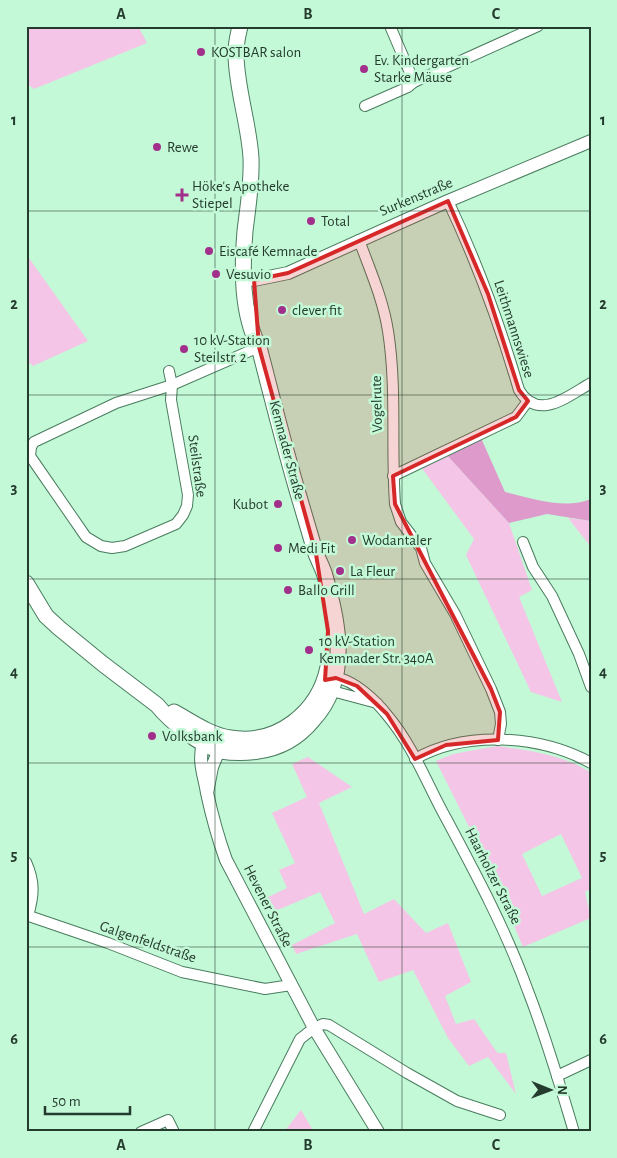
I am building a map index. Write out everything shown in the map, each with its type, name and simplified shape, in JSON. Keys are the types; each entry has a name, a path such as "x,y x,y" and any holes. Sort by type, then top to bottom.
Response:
{"main road":[{"name":"Kemnader Straße","path":"240,26 236,56 254,144"},
{"name":"Kemnader Straße","path":"26,583 46,616 59,628 157,705 163,713 203,743 219,750 236,752 270,749 287,742 300,726 314,701 331,683 328,666 328,631 316,554 259,347 254,338 249,320 249,281 245,229 254,144 245,58 250,26"},
{"name":"Kemnader Straße","path":"157,705 167,708 216,734 230,738 254,739 300,726"}],"street":[{"path":"390,26 414,82"},
{"path":"365,106 538,26"},
{"name":"Surkenstraße","path":"249,281 288,273 448,201 591,141"},
{"name":"Leithmannswiese","path":"448,201 502,331 519,390 528,401 538,406 548,406 557,403 591,383"},
{"name":"Vogelrute","path":"359,240 380,297 388,332 392,376 395,504 401,522 421,548 425,563 455,614 491,689 500,712 501,724 498,740"},
{"name":"Steilstraße","path":"172,385 172,400 188,495 187,506 176,524 158,533 125,546 112,548 101,546 86,537 30,456 28,447 34,442 116,403 172,385 259,347"},
{"path":"169,371 172,385"},
{"path":"394,476 516,417 528,401"},
{"path":"523,542 532,568 552,596 579,654 591,687"},
{"name":"Haarholzer Straße","path":"331,683 377,703 394,723 415,759 502,926 528,992 574,1132"},
{"path":"203,743 216,734"},
{"name":"Hevener Straße","path":"207,793 212,767 219,750 216,734"},
{"path":"415,759 446,745 471,741 498,740 545,746 590,761"},
{"name":"Hevener Straße","path":"203,743 200,754 201,767 217,835 226,860 314,1028 378,1132"},
{"name":"Galgenfeldstraße","path":"26,862 33,886 32,902 27,916 108,943 182,972 265,989 291,985"},
{"path":"252,1132 300,1039 314,1028 323,1024 329,1025 457,1101 500,1114"},
{"path":"557,1076 591,1060"},
{"path":"141,1132 168,1120 174,1132"}],"highlighted area":[{"path":"448,201 488,294 519,390 528,401 516,417 393,476 395,504 491,689 500,712 498,740 446,745 415,759 387,714 357,686 336,678 325,680 328,631 316,554 259,347 254,280 288,273"}],"shaded area":[{"path":"26,26 138,26 147,43 34,89 26,83"},
{"path":"26,254 88,341 33,366 26,360"},
{"path":"481,438 505,492 559,503 581,502 591,499 591,521 547,514 509,523 445,453"},
{"path":"445,453 509,523 532,590 519,597 562,702 531,692 466,555 474,539 421,467"},
{"path":"568,518 591,521 591,547"},
{"path":"497,746 558,758 591,773 591,889 585,892 591,918 523,947 491,871 436,761 453,754","holes":["561,834 582,878 542,896 522,854"]},
{"path":"308,757 352,787 319,803 364,914 394,899 426,933 448,923 471,982 445,996 456,1024 474,1019 496,1051 498,1053 506,1053 516,1094 488,1057 469,1066 448,1038 413,970 379,982 357,934 296,954 292,945 335,923 320,892 273,912 266,898 287,888 279,870 295,863 272,813 307,797 292,764"},
{"path":"301,1110 314,1132 284,1132"}],"place":[{"name":"KOSTBAR salon","path":"201,52"},
{"name":"Ev. Kindergarten Starke Mäuse","path":"364,69"},
{"name":"Rewe","path":"157,147"},
{"name":"Höke's Apotheke Stiepel","path":"182,195"},
{"name":"Total","path":"311,221"},
{"name":"Eiscafé Kemnade","path":"209,251"},
{"name":"Vesuvio","path":"216,274"},
{"name":"clever fit","path":"282,310"},
{"name":"10 kV-Station Steilstr. 2","path":"184,349"},
{"name":"Kubot","path":"278,504"},
{"name":"Wodantaler","path":"352,540"},
{"name":"Medi Fit","path":"278,548"},
{"name":"La Fleur","path":"340,571"},
{"name":"Ballo Grill","path":"288,590"},
{"name":"10 kV-Station Kemnader Str. 340A","path":"309,650"},
{"name":"Volksbank","path":"152,736"}]}
